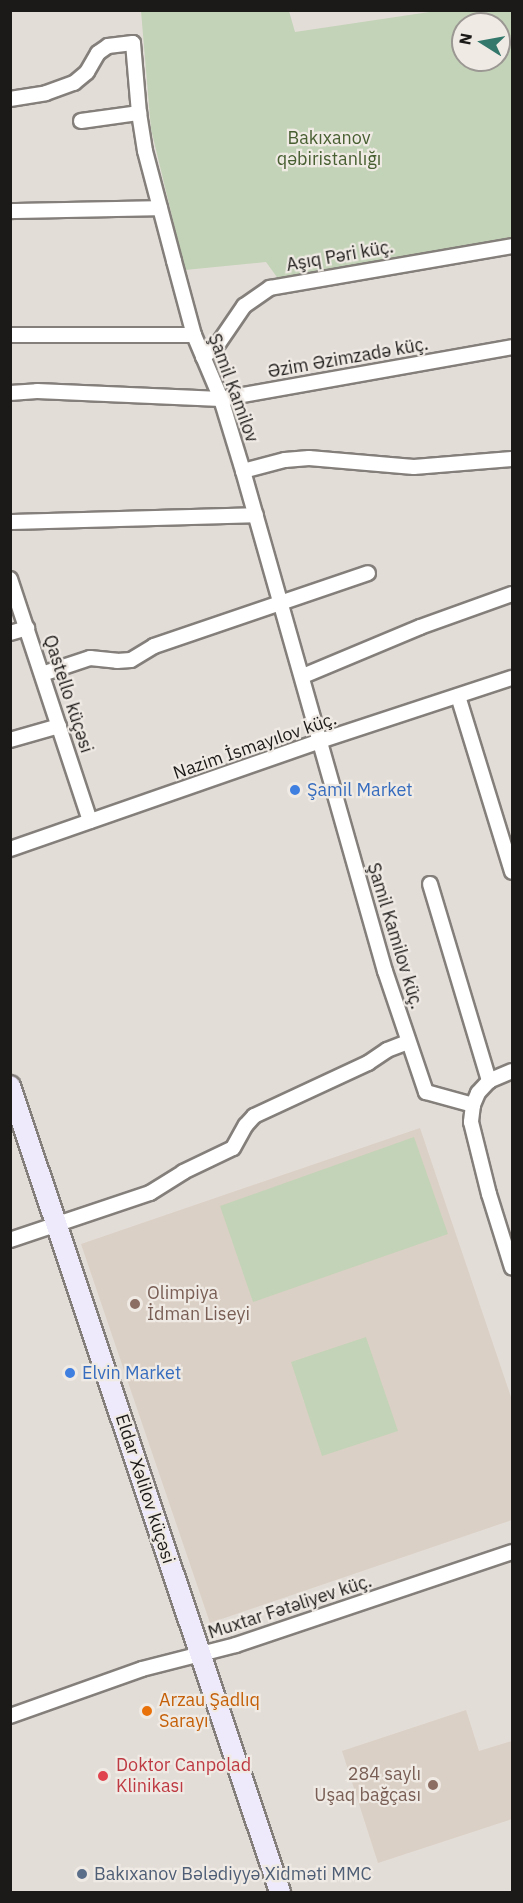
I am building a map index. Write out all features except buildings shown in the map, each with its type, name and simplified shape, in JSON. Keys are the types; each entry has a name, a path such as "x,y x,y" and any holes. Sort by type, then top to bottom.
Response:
{"street":[{"name":"Şamil Kamilov","path":"10,99 46,93 74,83 87,72 98,53 108,46 134,43 139,113 145,151 160,208 194,335 221,399 320,741"},
{"path":"81,121 139,113"},
{"path":"10,210 160,208"},
{"name":"Aşıq Pəri küç.","path":"203,357 216,347 244,306 270,288 513,246"},
{"path":"10,334 194,335"},
{"name":"Əzim Əzimzadə küç.","path":"10,393 48,391 221,399 513,347"},
{"path":"243,471 285,460 309,458 414,467 513,459"},
{"path":"10,522 256,515"},
{"path":"42,674 90,658 117,662 131,660 154,646 280,605 368,573"},
{"name":"Qastello küçəsi","path":"10,579 90,821"},
{"path":"303,676 420,627 513,594"},
{"path":"10,633 27,628"},
{"name":"Nazim İsmayılov küç.","path":"10,849 320,741 513,678"},
{"path":"458,696 513,872"},
{"path":"10,740 59,726"},
{"name":"Şamil Kamilov küç.","path":"320,741 385,971 426,1092 473,1105"},
{"path":"430,884 489,1082"},
{"path":"10,1240 150,1193 183,1173 233,1148 254,1116 358,1068 387,1050 408,1042"},
{"path":"513,1071 489,1082 477,1093 471,1122 474,1139 513,1268"},
{"name":"Eldar Xəlilov küçəsi","path":"10,1086 280,1893"},
{"name":"Muxtar Fətəliyev küç.","path":"10,1716 142,1669 236,1645 513,1552"}],"shaded area":[{"path":"420,1128 512,1400 512,1520 210,1623 81,1244"},
{"name":"284 saylı Uşaq bağçası","path":"466,1710 479,1751 512,1741 512,1819 378,1863 342,1751"}],"green space":[{"name":"Bakıxanov qəbiristanlığı","path":"141,11 289,11 295,32 436,11 512,11 512,241 279,280 266,262 185,270 151,129"},
{"path":"414,1137 448,1234 253,1302 220,1206"},
{"path":"366,1337 398,1431 322,1456 291,1362"}],"place":[{"name":"Şamil Market","path":"295,790"},
{"name":"Olimpiya İdman Liseyi","path":"135,1304"},
{"name":"Elvin Market","path":"70,1373"},
{"name":"Arzau Şadlıq Sarayı","path":"147,1711"},
{"name":"Doktor Canpolad Klinikası","path":"103,1776"},
{"name":"284 saylı Uşaq bağçası","path":"433,1785"},
{"name":"Bakıxanov Bələdiyyə Xidməti MMC","path":"82,1874"}]}
